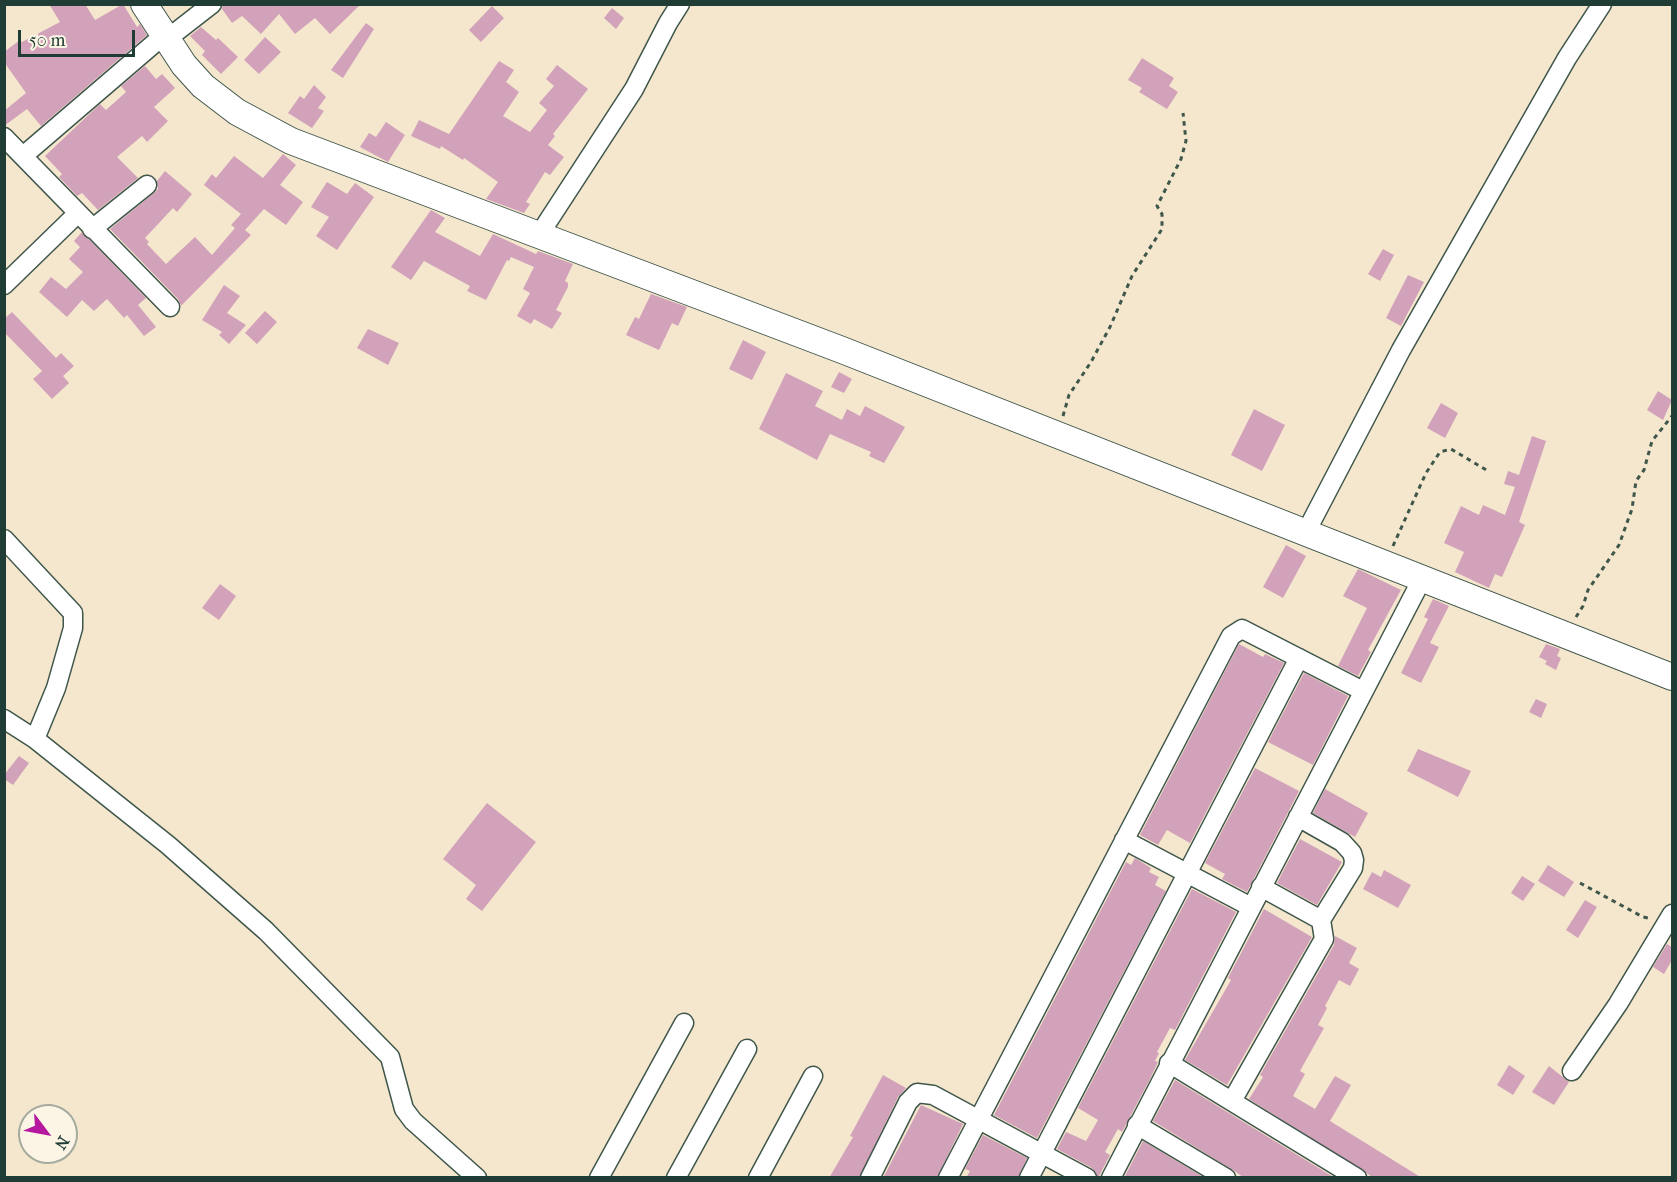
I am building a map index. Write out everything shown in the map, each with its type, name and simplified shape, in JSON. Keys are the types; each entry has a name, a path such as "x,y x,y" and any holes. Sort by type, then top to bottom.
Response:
{"main road":[{"path":"144,4 184,65 203,86 237,112 276,134 842,350 1672,677"}],"street":[{"path":"23,156 166,37 212,4"},
{"path":"538,235 634,89 680,4"},
{"path":"1306,532 1401,350 1561,68 1602,4"},
{"path":"4,137 170,308"},
{"path":"92,230 147,184"},
{"path":"4,285 77,214"},
{"path":"4,539 74,613 73,628 56,688 35,739"},
{"path":"1111,1178 1422,579"},
{"path":"948,1178 1231,636 1242,629 1363,691"},
{"path":"1029,1178 1299,658"},
{"path":"4,719 35,739 168,845 267,931 375,1040 394,1066 404,1109 413,1121 477,1178"},
{"path":"1232,1101 1324,939 1321,920 1353,868 1352,853 1342,842 1298,817"},
{"path":"1124,840 1251,906"},
{"path":"1261,887 1321,920"},
{"path":"1572,1071 1618,1004 1670,919"},
{"path":"599,1178 684,1023"},
{"path":"676,1178 747,1049"},
{"path":"1169,1063 1351,1176"},
{"path":"758,1178 813,1076"},
{"path":"870,1178 913,1095 933,1095 1087,1178"},
{"path":"1137,1125 1226,1178"}],"path":[{"path":"1056,435 1069,394 1091,362 1110,327 1132,276 1162,229 1162,214 1157,206 1181,159 1186,141 1183,113"},
{"path":"1562,635 1583,606 1588,590 1619,545 1632,509 1636,481 1644,470 1652,441 1672,416"},
{"path":"1386,565 1425,473 1440,452 1451,450 1488,471"},
{"path":"1580,883 1643,917 1670,919"}],"building":[{"path":"49,4 85,4 95,20 123,4 137,27 140,24 147,35 41,126 27,109 4,126 4,111 26,93 4,62 4,52 20,40 22,42 60,22"},
{"path":"223,4 361,4 330,34 315,18 295,34 279,14 261,34 242,16 232,23 222,9"},
{"path":"492,6 504,18 481,42 469,30"},
{"path":"612,8 624,18 616,29 604,18"},
{"path":"366,23 374,29 343,78 331,70"},
{"path":"201,27 216,40 218,38 238,57 221,74 202,55 205,51 190,36"},
{"path":"265,37 281,52 259,74 244,60"},
{"path":"1142,58 1174,78 1169,86 1178,92 1167,109 1139,92 1142,88 1128,80"},
{"path":"499,61 514,70 506,82 519,92 503,116 530,132 547,110 539,103 554,86 546,79 557,65 588,89 553,134 555,136 548,145 564,157 550,175 545,172 526,202 530,204 524,213 486,199 498,182 464,158 463,160 441,146 440,149 411,136 419,120 449,134"},
{"path":"145,66 156,79 162,74 175,88 154,107 168,121 147,142 142,136 117,157 138,178 98,210 82,193 77,196 59,177 62,174 45,156 100,104 106,110 126,92 121,86"},
{"path":"314,85 326,97 318,108 324,111 312,128 288,113 300,96 304,99"},
{"path":"386,122 405,135 388,162 360,147 369,133 376,137"},
{"path":"283,154 296,165 280,185 303,202 286,225 264,209 245,230 251,235 181,306 178,299 110,229 158,189 157,181 165,171 192,194 177,212 173,208 145,238 149,242 147,244 166,264 195,237 212,255 235,228 231,225 241,214 204,185 212,174 216,178 234,156 263,178"},
{"path":"327,182 347,194 355,183 374,197 337,250 316,236 329,217 311,207"},
{"path":"431,210 445,218 435,232 480,256 493,234 536,254 538,251 573,264 565,281 568,287 556,310 562,313 552,329 534,319 531,324 517,316 530,293 523,289 534,267 511,257 509,261 507,260 486,300 467,291 470,286 424,261 411,280 391,267"},
{"path":"82,232 146,298 138,305 156,327 144,336 127,315 124,318 107,299 94,311 82,300 67,317 39,292 51,277 66,289 83,272 69,259 80,247 74,241"},
{"path":"1383,249 1394,255 1380,281 1368,274"},
{"path":"1408,275 1424,282 1401,326 1386,318"},
{"path":"224,285 240,296 227,313 246,325 229,344 219,335 222,332 202,320"},
{"path":"651,294 687,307 678,326 672,323 659,350 626,335 635,317 639,319"},
{"path":"265,311 277,322 257,344 245,333"},
{"path":"12,312 56,358 61,353 74,366 63,376 69,383 52,399 33,379 42,371 4,332 4,319"},
{"path":"368,329 399,343 388,365 357,348"},
{"path":"743,340 766,352 752,380 729,369"},
{"path":"839,372 852,379 844,393 831,387"},
{"path":"786,373 823,391 815,406 842,420 847,409 860,416 865,406 905,427 884,463 869,456 871,452 830,434 817,460 759,429"},
{"path":"1658,391 1672,400 1663,420 1647,410"},
{"path":"1441,403 1458,413 1445,438 1427,428"},
{"path":"1254,409 1285,425 1262,471 1231,455"},
{"path":"1532,436 1546,441 1519,522 1525,525 1502,577 1495,574 1489,588 1455,572 1464,552 1444,543 1461,506 1479,515 1483,505 1505,515 1515,487 1504,484 1508,471 1519,475"},
{"path":"1286,545 1306,556 1283,598 1263,587"},
{"path":"1358,569 1401,590 1368,650 1371,652 1358,676 1338,666 1367,608 1343,596"},
{"path":"220,584 236,596 219,620 202,608"},
{"path":"1433,599 1449,606 1430,643 1439,647 1421,683 1401,673 1428,619 1424,617"},
{"path":"1239,644 1263,657 1265,654 1284,663 1190,843 1167,830 1158,845 1140,835"},
{"path":"1546,644 1560,649 1557,656 1561,658 1556,670 1545,664 1547,661 1539,657"},
{"path":"1304,673 1348,696 1313,765 1268,742"},
{"path":"1536,699 1547,704 1541,718 1529,712"},
{"path":"1418,749 1471,771 1458,797 1407,771"},
{"path":"19,756 29,763 13,785 4,779 4,775"},
{"path":"1255,768 1299,791 1247,892 1222,879 1225,874 1205,863"},
{"path":"1325,789 1368,813 1355,837 1313,813"},
{"path":"487,803 536,842 482,911 466,899 476,885 443,859"},
{"path":"1300,839 1342,862 1317,905 1277,883"},
{"path":"1135,858 1151,868 1149,872 1159,877 1155,885 1166,891 1037,1138 994,1115 1126,862 1131,865"},
{"path":"1548,865 1574,882 1564,897 1538,881"},
{"path":"1384,870 1411,885 1398,908 1363,889 1372,872 1381,877"},
{"path":"1522,876 1535,884 1523,901 1511,893"},
{"path":"1192,889 1236,912 1175,1030 1170,1028 1157,1052 1159,1053 1155,1061 1158,1062 1122,1132 1118,1129 1105,1152 1110,1155 1098,1178 1092,1168 1057,1149 1066,1132 1086,1141 1098,1120 1078,1108"},
{"path":"1585,900 1597,907 1578,938 1566,930"},
{"path":"1264,909 1312,937 1227,1085 1185,1060 1231,980 1228,978"},
{"path":"1335,936 1357,948 1349,963 1359,969 1350,986 1339,980 1325,1006 1327,1008 1318,1025 1324,1028 1300,1071 1305,1074 1293,1096 1315,1109 1335,1076 1351,1085 1330,1121 1422,1178 1374,1178 1249,1099 1263,1077 1260,1075 1334,945"},
{"path":"1667,944 1672,947 1672,960 1664,974 1653,967"},
{"path":"1509,1065 1525,1076 1513,1095 1497,1085"},
{"path":"1549,1066 1569,1082 1554,1105 1532,1092"},
{"path":"883,1075 906,1088 898,1097 859,1178 829,1178 853,1137 850,1136"},
{"path":"1175,1080 1335,1178 1244,1178 1153,1121"},
{"path":"921,1105 963,1124 937,1178 883,1178"},
{"path":"983,1135 1027,1158 1018,1178 966,1178 970,1171 965,1169"},
{"path":"1143,1141 1203,1177 1203,1178 1124,1178"}]}
